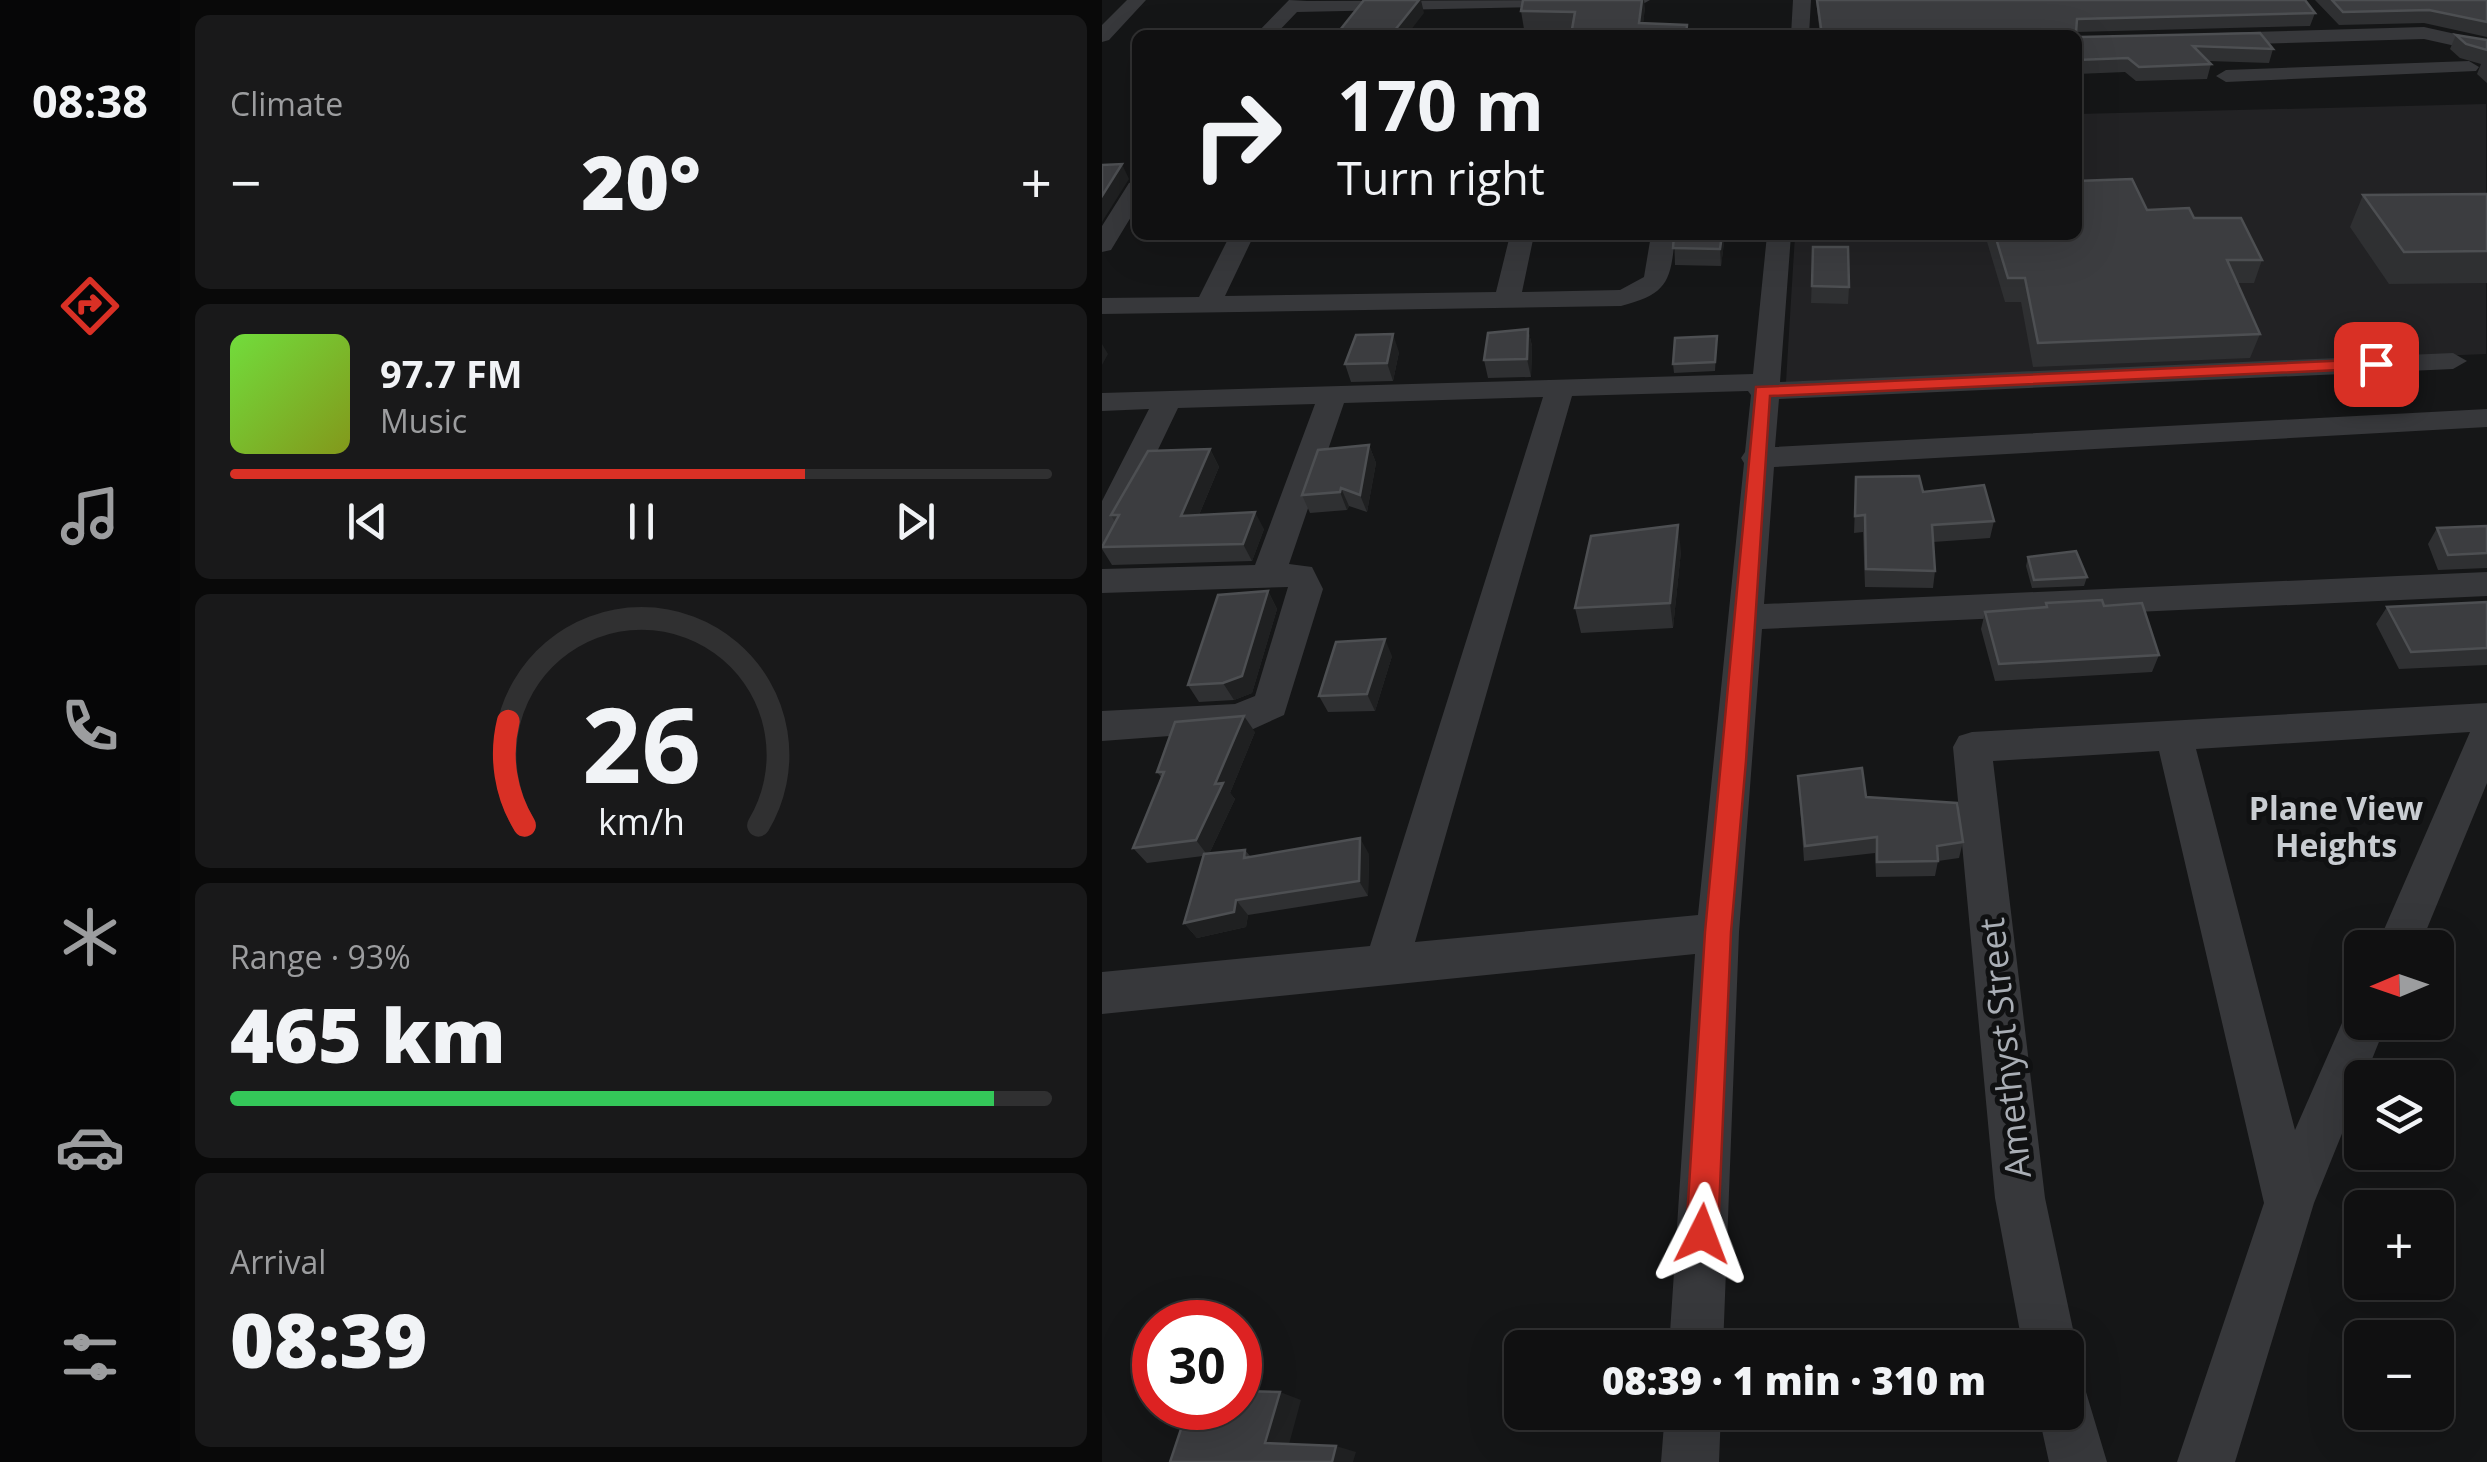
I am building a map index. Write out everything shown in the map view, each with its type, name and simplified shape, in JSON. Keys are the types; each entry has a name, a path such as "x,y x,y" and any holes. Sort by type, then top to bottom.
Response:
{"street":[{"path":"1102,36 1137,0"},
{"path":"1269,30 1296,4 1641,0"},
{"path":"1800,30 1802,0"},
{"path":"2314,12 2359,70"},
{"path":"2191,39 2424,32 2486,47"},
{"path":"2226,76 2469,67"},
{"path":"1102,245 1128,217"},
{"path":"1210,302 1240,240"},
{"path":"1507,299 1521,240"},
{"path":"1102,306 1636,295 1654,285 1659,276 1663,240"},
{"path":"1697,1330 1718,932 1778,240"},
{"path":"1102,402 1763,386 2453,361"},
{"path":"1386,965 1560,388"},
{"path":"1268,575 1333,394"},
{"path":"1102,533 1168,400"},
{"path":"1756,458 2486,418"},
{"path":"1102,581 1300,575 1306,589 1271,705 1251,716 1235,718 1102,726"},
{"path":"1743,617 2482,593"},
{"path":"2289,1203 2174,735 2486,717"},
{"name":"Amethyst Street","path":"2046,1330 2020,1198 1972,747 2174,735"},
{"path":"2405,930 2486,736"},
{"path":"1102,992 1718,932"},
{"path":"2206,1462 2289,1203 2357,1040"},
{"path":"1690,1462 1691,1430"},
{"path":"2070,1430 2078,1462"}],"shaded area":[{"path":"2486,104 2486,354 1786,382 1795,240 2082,240 2082,114"}],"building":[{"path":"1364,0 1419,0 1395,30 1340,30"},
{"path":"1523,0 1642,0 1639,23 1687,25 1686,30 1572,30 1575,12 1521,11"},
{"path":"1817,0 2305,0 2315,13 2077,19 2076,30 1821,30"},
{"path":"2332,0 2487,0 2487,22 2429,10 2343,12"},
{"path":"2260,33 2273,49 2193,46 2211,64 2139,67 2128,58 2082,60 2082,37"},
{"path":"2456,35 2487,40 2487,50 2466,44"},
{"path":"1122,164 1102,196 1102,165"},
{"path":"2132,179 2147,210 2189,208 2194,218 2241,218 2262,260 2227,260 2260,334 2038,343 2025,278 2008,278 1997,240 2082,240 2082,181"},
{"path":"2487,194 2487,251 2404,252 2363,195"},
{"path":"1674,240 1721,240 1720,249 1673,248"},
{"path":"1813,247 1848,247 1849,287 1812,286"},
{"path":"1528,329 1527,359 1484,360 1488,333"},
{"path":"1393,334 1387,363 1345,364 1356,335"},
{"path":"1717,336 1715,362 1673,364 1675,338"},
{"path":"1369,445 1360,495 1341,488 1340,492 1302,495 1318,450"},
{"path":"1210,449 1181,516 1255,512 1243,544 1102,547 1119,515 1111,515 1148,451"},
{"path":"1919,476 1923,492 1984,485 1994,521 1932,525 1935,571 1866,569 1865,515 1855,516 1856,477"},
{"path":"1678,525 1670,603 1575,608 1591,536"},
{"path":"2487,526 2487,553 2448,555 2437,528"},
{"path":"2076,551 2087,577 2034,580 2028,557"},
{"path":"1268,591 1242,676 1223,683 1188,685 1218,595"},
{"path":"2102,600 2104,606 2142,603 2159,655 1999,664 1985,612"},
{"path":"2487,602 2487,648 2411,652 2387,607"},
{"path":"1385,639 1367,694 1319,696 1336,642"},
{"path":"1244,716 1215,784 1223,783 1196,840 1133,848 1164,772 1157,772 1175,722"},
{"path":"1862,768 1866,797 1957,803 1963,842 1937,846 1938,861 1877,862 1877,837 1805,846 1798,776"},
{"path":"1360,838 1359,881 1236,900 1234,912 1184,923 1204,854 1245,850 1244,858"},
{"path":"1262,1392 1280,1392 1265,1443 1336,1446 1332,1462 1170,1462 1181,1430 1262,1430"}],"district":[{"name":"Plane View Heights","path":"2336,826"}],"route":[{"path":"1702,1234 1718,932 1735,761 1762,391 2376,364"}]}
